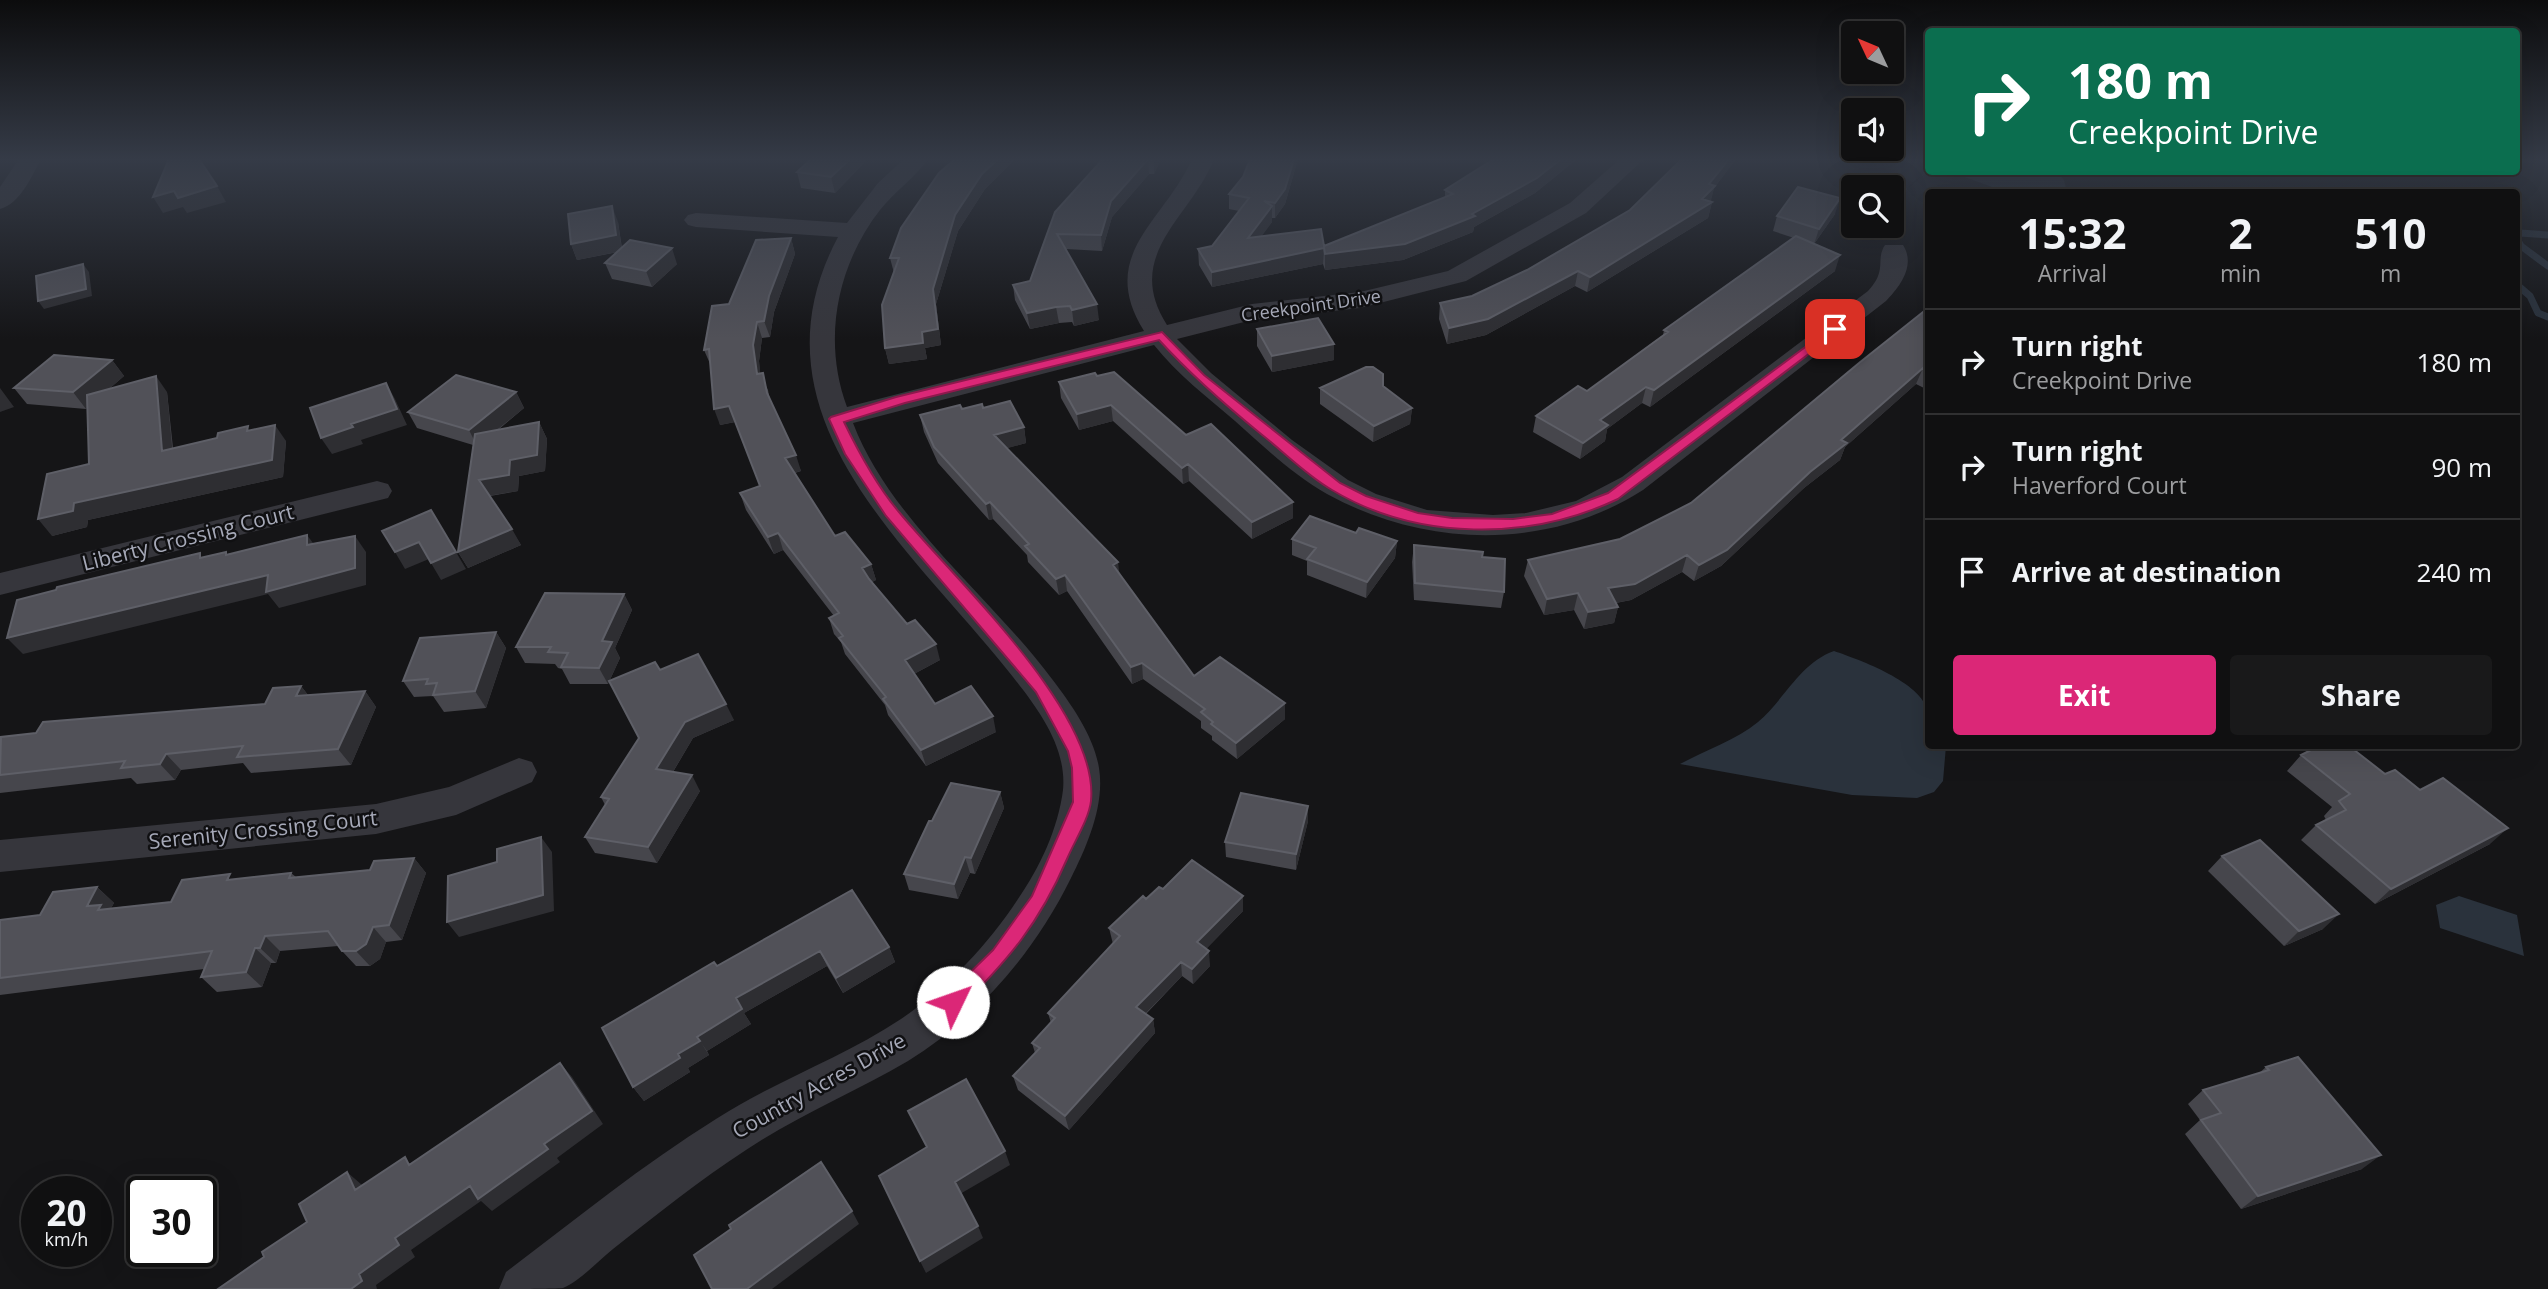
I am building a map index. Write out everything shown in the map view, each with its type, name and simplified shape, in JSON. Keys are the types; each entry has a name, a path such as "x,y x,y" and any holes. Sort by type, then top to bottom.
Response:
{"street":[{"name":"Country Acres Drive","path":"523,1289 729,1136 777,1107 895,1046 972,986 1000,956 1040,900 1082,802 1077,751 1042,688 891,513 852,454 836,419 821,359 821,327 830,279 852,231 862,219"},
{"path":"1164,219 1146,242 1140,288 1147,309 1162,336 1199,377 1335,486 1361,500 1416,517 1452,523 1513,524 1552,519 1586,509 1613,496 1877,296 1891,282 1897,270 1894,250"},
{"name":"Creekpoint Drive","path":"836,419 900,400 1252,313 1360,300 1457,276 1558,219"},
{"path":"696,220 852,231"},
{"name":"Liberty Crossing Court","path":"0,584 377,492"},
{"name":"Serenity Crossing Court","path":"0,856 376,819 456,800 519,772"}],"shaded area":[{"path":"1834,651 1859,660 1902,682 1923,701 1925,749 1946,749 1943,781 1934,792 1917,798 1852,795 1680,764 1731,740 1758,722 1793,682 1822,657"},
{"path":"2459,896 2517,915 2524,956 2440,928 2436,905"}],"building":[{"path":"569,219 614,219 616,235 571,244"},
{"path":"907,219 954,219 933,289 938,329 922,332 923,343 885,348 882,305 899,258 890,258"},
{"path":"1052,219 1106,219 1101,235 1057,234 1097,304 1072,310 1070,306 1027,313 1013,285 1030,281"},
{"path":"1233,219 1262,219 1248,238 1321,229 1324,246 1391,219 1467,219 1405,244 1325,254 1324,248 1212,272 1198,249 1212,246"},
{"path":"1614,219 1684,219 1590,277 1578,271 1488,319 1449,328 1440,303 1472,296 1527,270"},
{"path":"1787,219 1826,219 1819,229"},
{"path":"1796,236 1840,255 1654,390 1646,387 1600,420 1608,425 1583,443 1536,416 1578,386 1587,391 1668,332 1664,330"},
{"path":"791,238 769,296 764,321 757,322 753,345 757,374 763,373 767,393 796,455 785,458 835,536 845,532 871,564 862,568 869,579 907,624 915,620 936,644 905,660 935,704 971,686 993,716 921,750 883,699 886,697 839,638 843,636 829,618 839,613 778,533 768,537 740,493 760,486 729,406 714,409 709,349 704,350 712,306 729,304 756,240"},
{"path":"630,240 672,248 646,271 605,263"},
{"path":"83,264 86,289 38,301 36,276"},
{"path":"1925,310 1925,369 1923,368 1841,440 1847,443 1810,472 1727,550 1699,565 1687,555 1635,584 1608,588 1618,607 1588,612 1578,593 1547,599 1528,560 1620,539 1691,503"},
{"path":"1318,318 1334,344 1272,356 1257,329"},
{"path":"54,355 112,360 73,392 14,388"},
{"path":"1366,367 1373,367 1383,374 1383,386 1412,408 1374,426 1320,388"},
{"path":"1114,372 1186,435 1211,424 1293,502 1252,522 1188,464 1182,468 1111,405 1077,414 1059,382 1095,373 1097,376"},
{"path":"456,375 516,392 469,430 408,412"},
{"path":"156,376 162,451 217,438 218,433 248,426 247,431 275,425 272,460 74,503 73,511 38,519 47,474 89,464 87,395"},
{"path":"386,383 397,409 351,424 353,427 321,438 310,408"},
{"path":"1010,401 1024,427 994,435 1118,562 1113,565 1194,676 1220,657 1285,703 1236,743 1211,724 1213,722 1201,712 1205,709 1142,663 1131,667 1065,575 1056,579 1025,546 1029,544 990,502 986,504 934,447 920,415 960,405 962,409 982,404 983,408"},
{"path":"539,422 537,455 510,460 509,475 479,480 512,529 458,552 475,434"},
{"path":"431,510 456,552 431,563 419,542 395,552 382,531"},
{"path":"1310,516 1356,533 1359,528 1397,541 1367,582 1307,559 1316,548 1292,539"},
{"path":"307,535 307,545 355,536 355,568 266,592 268,575 7,638 17,600 56,590 57,587 200,553 200,558 226,552 226,555"},
{"path":"1414,545 1483,552 1482,557 1505,559 1504,592 1415,583"},
{"path":"545,593 624,594 602,641 612,642 599,668 561,667 568,653 548,652 551,647 516,647"},
{"path":"496,632 475,691 433,695 437,683 426,684 428,679 403,681 420,638"},
{"path":"698,654 726,704 685,722 656,769 692,775 648,847 585,837 609,799 601,797 639,738 609,681 655,662 660,670"},
{"path":"301,686 296,696 365,691 338,749 237,757 243,746 166,754 160,764 121,768 125,761 0,775 1,737 36,733 43,722 265,704 273,688"},
{"path":"2313,749 2353,749 2385,774 2395,770 2420,790 2443,778 2508,828 2391,889 2316,825 2346,810 2339,801 2350,794 2301,755"},
{"path":"951,783 1000,792 971,858 965,857 954,884 904,874 929,821 932,821"},
{"path":"1241,793 1308,806 1296,854 1225,842"},
{"path":"541,837 543,895 447,922 448,876 497,862 497,849"},
{"path":"2260,840 2339,914 2299,931 2222,856"},
{"path":"414,858 389,925 373,927 366,944 356,951 342,951 328,931 265,936 260,948 255,948 246,972 201,977 212,951 0,978 0,920 40,915 53,892 97,887 87,906 101,905 98,910 171,902 182,880 230,874 227,880 291,873 289,878 370,870 374,861"},
{"path":"1192,860 1243,896 1197,942 1209,951 1192,969 1181,962 1136,1007 1153,1019 1065,1116 1013,1076 1040,1048 1032,1043 1055,1018 1048,1013 1120,936 1109,928 1143,896 1146,899 1159,887 1163,889"},
{"path":"852,890 889,947 836,978 820,951 736,998 742,1009 697,1037 700,1041 678,1054 680,1058 633,1087 602,1028 714,962 717,966"},
{"path":"2298,1057 2381,1155 2258,1196 2201,1120 2221,1113 2203,1090 2269,1070 2266,1067"},
{"path":"560,1063 592,1111 544,1144 548,1149 478,1199 470,1186 395,1238 399,1245 359,1274 362,1281 351,1289 218,1289 264,1257 262,1252 307,1222 299,1204 347,1172 355,1190 405,1157 409,1165"},
{"path":"966,1079 1005,1151 955,1182 978,1226 920,1261 879,1176 927,1147 908,1111"},
{"path":"821,1162 852,1211 747,1289 712,1289 694,1255 731,1229 729,1225"}],"waterway":[{"path":"2520,233 2548,235"},
{"path":"2520,244 2548,266"},
{"path":"2520,287 2530,296 2538,313 2548,317"}],"route":[{"path":"953,1002 1000,956 1040,900 1069,839 1082,802 1081,768 1077,751 1042,688 891,513 852,454 836,419 900,400 1162,336 1199,377 1313,471 1361,500 1416,517 1452,523 1513,524 1552,519 1586,509 1613,496 1835,329"}]}
